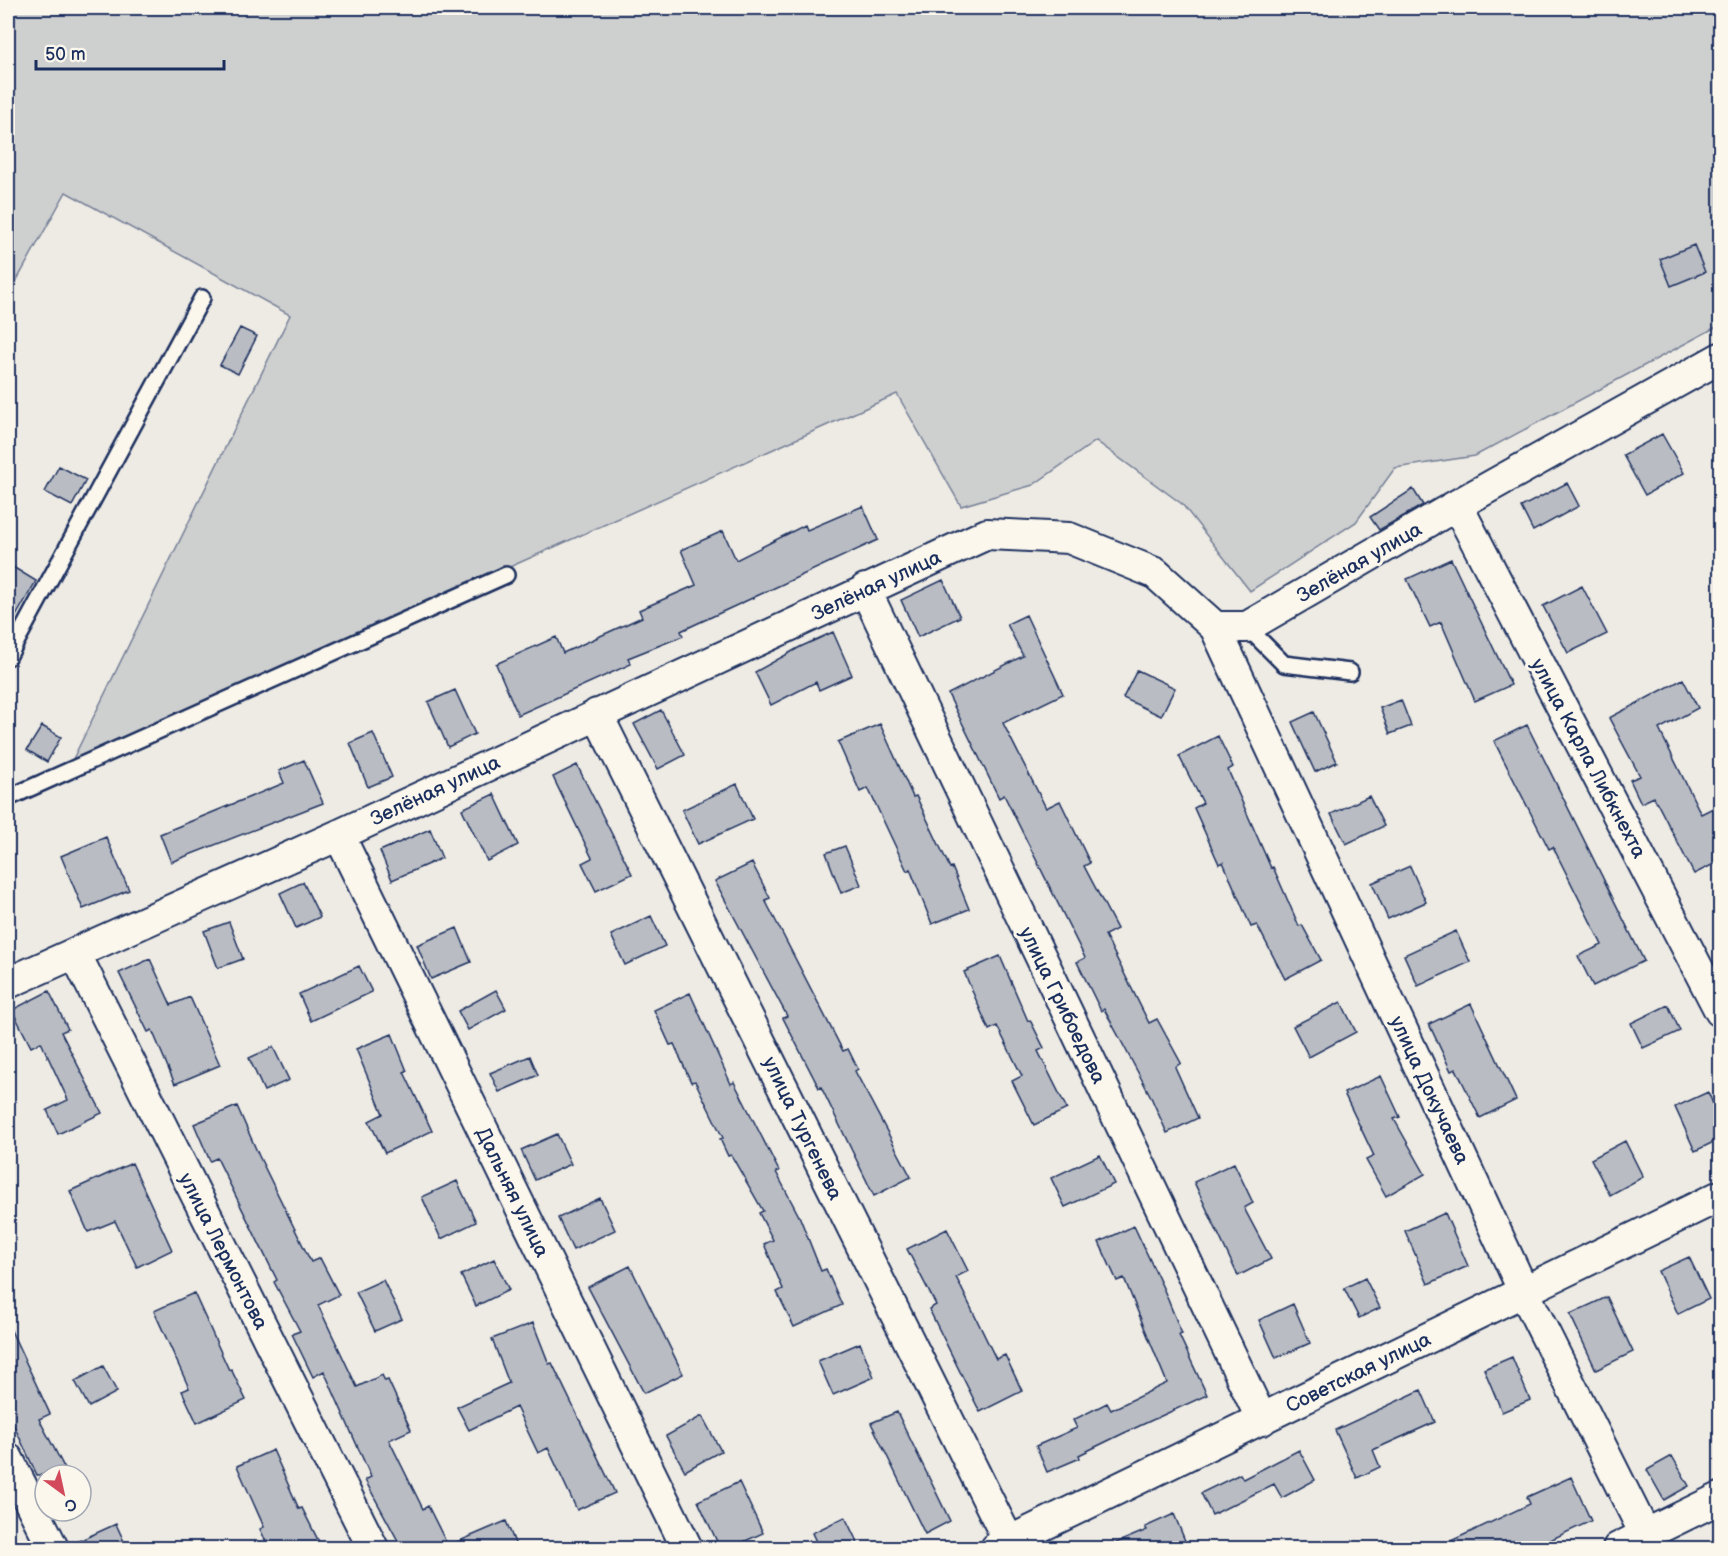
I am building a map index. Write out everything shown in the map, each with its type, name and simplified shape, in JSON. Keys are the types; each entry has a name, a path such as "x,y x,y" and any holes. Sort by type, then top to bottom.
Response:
{"street":[{"name":"Зелёная улица","path":"1247,627 1457,505 1720,358"},
{"name":"улица Карла Либкнехта","path":"1457,505 1720,1011"},
{"name":"Зелёная улица","path":"8,983 339,835 987,534 1069,538 1155,573 1215,627"},
{"name":"улица Грибоедова","path":"865,590 1262,1420"},
{"path":"1215,627 1247,627"},
{"name":"улица Докучаева","path":"1215,627 1524,1292 1649,1542"},
{"name":"улица Тургенева","path":"597,714 1002,1545"},
{"name":"Дальняя улица","path":"339,835 687,1548"},
{"name":"улица Лермонтова","path":"75,953 373,1548"},
{"name":"Советская улица","path":"1002,1545 1720,1196"},
{"path":"8,1459 52,1548"},
{"path":"1618,1548 1649,1542 1720,1498"}],"lane":[{"path":"8,657 202,298"},
{"path":"8,798 506,575"},
{"path":"1247,627 1284,664 1350,672"}],"shaded area":[{"path":"8,8 1720,8 1720,325 1475,456 1395,468 1356,522 1250,591 1182,504 1096,441 1033,485 961,506 897,394 71,763 290,315 66,192 8,296"}],"building":[{"path":"1694,245 1705,272 1671,286 1660,259"},
{"path":"240,328 257,336 238,374 220,365"},
{"path":"1662,434 1684,473 1645,495 1623,455"},
{"path":"59,466 86,480 72,506 45,492"},
{"path":"1567,483 1579,506 1533,531 1521,507"},
{"path":"1413,489 1423,505 1379,530 1370,517"},
{"path":"863,506 878,540 681,631 683,636 628,658 631,664 518,715 496,664 556,637 563,653 642,617 639,610 696,585 681,550 723,531 736,560 805,525 807,530"},
{"path":"1451,559 1511,685 1475,701 1441,622 1430,627 1407,579"},
{"path":"8,564 36,581 8,630"},
{"path":"943,580 960,617 918,637 901,600"},
{"path":"1582,586 1607,634 1568,653 1543,606"},
{"path":"1026,615 1063,694 1003,723 1046,808 1060,801 1090,863 1084,866 1117,929 1105,935 1149,1023 1157,1019 1181,1063 1175,1067 1198,1118 1167,1133 1150,1095 1104,1009 1101,1011 1077,962 1085,958 1004,795 999,798 948,694 1023,656 1007,624"},
{"path":"833,632 852,675 819,690 816,682 771,705 755,672"},
{"path":"1137,670 1175,688 1161,716 1123,698"},
{"path":"1683,679 1698,708 1659,729 1701,814 1713,808 1720,823 1720,861 1694,874 1654,797 1641,803 1630,780 1640,776 1609,718"},
{"path":"455,690 475,734 448,747 428,702"},
{"path":"1401,700 1411,726 1390,734 1380,708"},
{"path":"661,710 685,755 658,769 634,724"},
{"path":"1314,712 1337,762 1315,772 1292,722"},
{"path":"880,724 913,797 916,796 950,868 952,867 969,909 932,924 910,869 907,871 868,788 860,792 838,742"},
{"path":"1527,725 1644,961 1593,986 1578,956 1602,945 1553,847 1549,849 1494,741"},
{"path":"42,726 61,737 47,762 27,750"},
{"path":"373,733 392,777 368,787 350,743"},
{"path":"1218,736 1233,767 1228,770 1271,868 1273,867 1299,926 1302,925 1321,960 1285,979 1257,925 1251,927 1223,862 1219,864 1194,808 1203,803 1179,756"},
{"path":"304,760 323,803 171,862 160,834 284,783 279,771"},
{"path":"577,765 632,874 596,891 582,863 592,858 553,777"},
{"path":"737,784 753,819 698,844 682,810"},
{"path":"494,794 518,845 487,861 462,809"},
{"path":"1369,796 1384,826 1346,844 1331,814"},
{"path":"430,829 442,858 392,880 380,851"},
{"path":"106,837 129,890 83,909 61,856"},
{"path":"845,846 861,885 841,893 826,853"},
{"path":"752,863 770,898 765,900 843,1051 848,1049 858,1069 855,1071 911,1177 874,1196 821,1087 819,1088 783,1018 787,1016 715,881"},
{"path":"1410,866 1426,902 1388,919 1372,883"},
{"path":"303,882 320,917 296,928 280,893"},
{"path":"651,916 665,946 625,965 611,935"},
{"path":"229,922 243,959 218,968 204,931"},
{"path":"457,928 471,962 431,979 417,945"},
{"path":"1456,931 1470,962 1418,986 1404,955"},
{"path":"1000,956 1028,1021 1030,1020 1044,1048 1038,1051 1067,1109 1034,1125 1012,1081 1022,1076 997,1026 989,1030 964,972"},
{"path":"150,959 171,1005 190,997 220,1065 175,1084 152,1030 148,1032 119,973"},
{"path":"359,966 372,992 311,1021 299,994"},
{"path":"496,990 506,1009 468,1030 458,1011"},
{"path":"49,991 68,1029 61,1032 102,1113 58,1134 47,1110 68,1100 41,1042 31,1047 12,1010"},
{"path":"690,993 731,1084 734,1082 779,1171 776,1172 800,1218 821,1271 826,1269 842,1305 794,1327 777,1292 783,1289 764,1244 773,1240 759,1213 763,1211 731,1155 728,1156 720,1139 723,1138 695,1081 691,1082 674,1044 670,1045 654,1010"},
{"path":"1341,1002 1356,1032 1309,1057 1293,1026"},
{"path":"1471,1004 1516,1100 1480,1118 1456,1069 1451,1071 1429,1024"},
{"path":"1668,1005 1680,1031 1643,1048 1631,1023"},
{"path":"392,1034 407,1071 404,1072 432,1131 385,1153 369,1121 383,1114 356,1049"},
{"path":"273,1047 289,1080 264,1091 249,1058"},
{"path":"530,1056 538,1075 499,1092 490,1073"},
{"path":"1381,1076 1400,1117 1394,1119 1425,1174 1386,1196 1366,1160 1374,1156 1344,1093"},
{"path":"1708,1092 1720,1120 1720,1139 1695,1151 1675,1107"},
{"path":"237,1106 311,1262 320,1258 339,1295 318,1305 357,1387 382,1375 385,1381 388,1380 411,1430 389,1440 423,1509 428,1506 448,1546 506,1521 517,1548 402,1548 365,1480 371,1477 324,1371 313,1377 292,1334 300,1331 274,1282 277,1280 217,1158 210,1161 194,1124"},
{"path":"557,1134 571,1164 535,1180 521,1150"},
{"path":"1625,1141 1643,1177 1610,1195 1591,1159"},
{"path":"1100,1155 1114,1184 1065,1207 1051,1178"},
{"path":"132,1163 172,1250 137,1267 115,1221 88,1232 70,1191"},
{"path":"1234,1163 1253,1203 1244,1208 1271,1259 1238,1276 1194,1182"},
{"path":"457,1181 476,1222 441,1239 422,1197"},
{"path":"600,1198 615,1230 573,1250 558,1218"},
{"path":"1445,1213 1468,1266 1428,1284 1405,1231"},
{"path":"1134,1226 1164,1290 1182,1334 1179,1335 1207,1395 1047,1472 1036,1446 1077,1428 1073,1420 1107,1403 1111,1410 1167,1383 1124,1278 1117,1281 1099,1242"},
{"path":"947,1229 968,1271 956,1277 996,1359 1005,1355 1022,1391 980,1412 929,1309 936,1305 907,1249"},
{"path":"1689,1257 1709,1299 1678,1314 1658,1271"},
{"path":"494,1259 509,1290 476,1306 461,1275"},
{"path":"630,1266 683,1374 644,1393 588,1287"},
{"path":"1365,1278 1380,1308 1359,1318 1344,1288"},
{"path":"383,1280 402,1319 375,1331 356,1292"},
{"path":"194,1293 229,1370 231,1369 246,1400 197,1423 182,1391 189,1388 154,1311"},
{"path":"1607,1297 1633,1352 1596,1370 1570,1314"},
{"path":"1293,1304 1310,1343 1276,1358 1259,1320"},
{"path":"533,1323 549,1364 552,1363 615,1493 577,1510 548,1448 538,1453 516,1407 469,1430 457,1407 509,1383 492,1339"},
{"path":"8,1324 50,1414 39,1419 62,1463 33,1463 33,1466 8,1413"},
{"path":"860,1343 874,1377 833,1395 818,1361"},
{"path":"1512,1357 1530,1400 1502,1412 1484,1369"},
{"path":"103,1366 117,1392 89,1407 75,1381"},
{"path":"1421,1390 1435,1422 1373,1450 1380,1467 1357,1478 1335,1430"},
{"path":"897,1412 950,1521 925,1534 871,1423"},
{"path":"702,1416 721,1451 685,1471 666,1436"},
{"path":"273,1450 299,1509 302,1508 319,1542 307,1548 269,1548 260,1529 264,1527 237,1466"},
{"path":"1299,1450 1315,1480 1282,1498 1274,1484 1212,1515 1201,1493 1240,1474 1243,1479"},
{"path":"1672,1456 1689,1486 1664,1500 1647,1470"},
{"path":"1571,1477 1591,1521 1533,1548 1436,1548 1530,1504 1527,1497"},
{"path":"739,1482 763,1533 730,1548 720,1548 698,1501"},
{"path":"1174,1514 1188,1548 1104,1548 1147,1530 1145,1527"},
{"path":"845,1517 860,1548 819,1548 812,1533"},
{"path":"116,1524 127,1548 70,1548 70,1545"}]}
